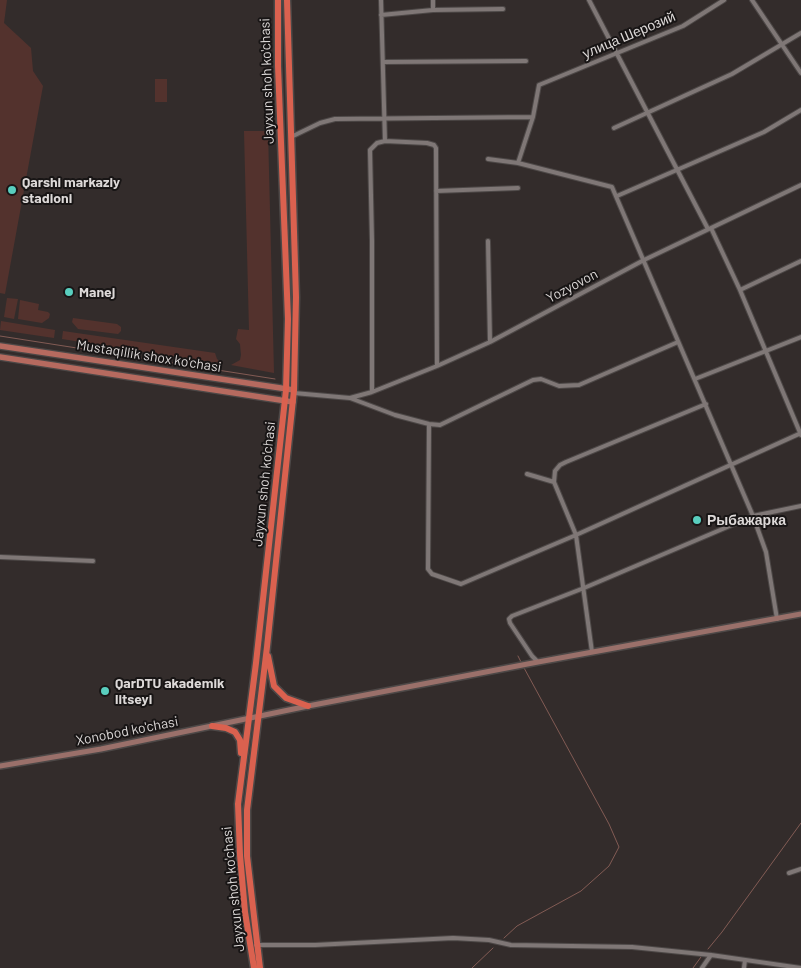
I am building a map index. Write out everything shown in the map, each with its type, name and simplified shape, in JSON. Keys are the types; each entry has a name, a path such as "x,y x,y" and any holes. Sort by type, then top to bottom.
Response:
{"highway":[{"name":"Jayxun shoh ko'chasi","path":"254,968 240,855 238,804 264,597 286,390 288,320 278,66 278,0"},
{"name":"Jayxun shoh ko'chasi","path":"260,968 247,856 247,810 267,647 294,392 296,297 287,0"},
{"path":"267,647 274,686 286,698 308,706"},
{"path":"212,726 226,728 235,732 240,740 241,774"}],"main road":[{"name":"Mustaqillik shox ko'chasi","path":"0,346 294,392"},
{"name":"Mustaqillik shox ko'chasi","path":"0,358 293,402"},
{"name":"Xonobod ko'chasi","path":"0,766 101,748 516,666 801,614"}],"street":[{"path":"381,0 384,62 384,141"},
{"path":"433,0 433,10"},
{"path":"429,424 428,569 432,574 461,584 576,535 730,464 801,434 740,290 710,229 589,0"},
{"name":"улица Шерозий","path":"533,117 539,85 683,26 724,0"},
{"path":"752,0 801,73"},
{"path":"381,15 433,10 503,9"},
{"path":"614,128 732,74 801,33"},
{"path":"384,62 526,61"},
{"path":"617,196 764,132 801,110"},
{"path":"291,137 335,119 533,117 518,164"},
{"path":"372,392 370,150 377,143 384,141 427,143 434,145 436,148 437,366"},
{"path":"488,159 518,164 612,187 754,516 766,552 777,619"},
{"name":"Yozyovon","path":"350,398 372,392 490,342 644,260 801,185"},
{"path":"436,191 518,188"},
{"path":"488,241 490,342"},
{"path":"740,290 801,261"},
{"path":"695,379 801,337"},
{"path":"294,392 350,398 395,415 440,425 532,380 541,379 560,386 579,385 678,342"},
{"path":"592,652 576,535 554,482 555,471 560,465 706,404"},
{"path":"527,474 554,482"},
{"path":"538,662 510,623 509,620 512,616 584,588 754,516 801,506"},
{"path":"0,557 93,562"},
{"path":"789,873 801,870"},
{"path":"256,945 315,945 453,938 489,940 511,945 632,947 710,955 800,968"},
{"path":"702,968 710,955"},
{"path":"744,968 746,960"}],"shaded area":[{"name":"Qarshi markaziy stadioni","path":"0,0 7,0 4,23 31,48 33,71 43,86 5,294 0,293"},
{"path":"155,79 167,79 167,102 155,102"},
{"path":"244,131 268,131 274,373 231,365 240,360 241,355 240,344 236,339 238,329 249,330"},
{"path":"7,298 18,299 14,319 4,317"},
{"path":"20,300 39,304 38,310 48,312 50,314 49,318 42,323 18,319"},
{"path":"73,318 117,324 121,327 121,331 118,334 78,329 72,322"},
{"path":"1,321 55,330 54,338 0,330"},
{"path":"63,331 215,353 217,359 222,363 62,339"}],"waterway":[{"path":"0,336 275,379"},
{"path":"518,656 521,662"},
{"path":"504,938 517,926 581,891 609,866 619,847 609,824 523,666"},
{"path":"708,949 801,823"},
{"path":"472,968 493,948"},
{"path":"693,968 701,957"}],"place":[{"name":"Qarshi markaziy stadioni","path":"12,190"},
{"name":"Manej","path":"69,292"},
{"name":"Рыбажарка","path":"697,520"},
{"name":"QarDTU akademik litseyi","path":"105,691"}]}
